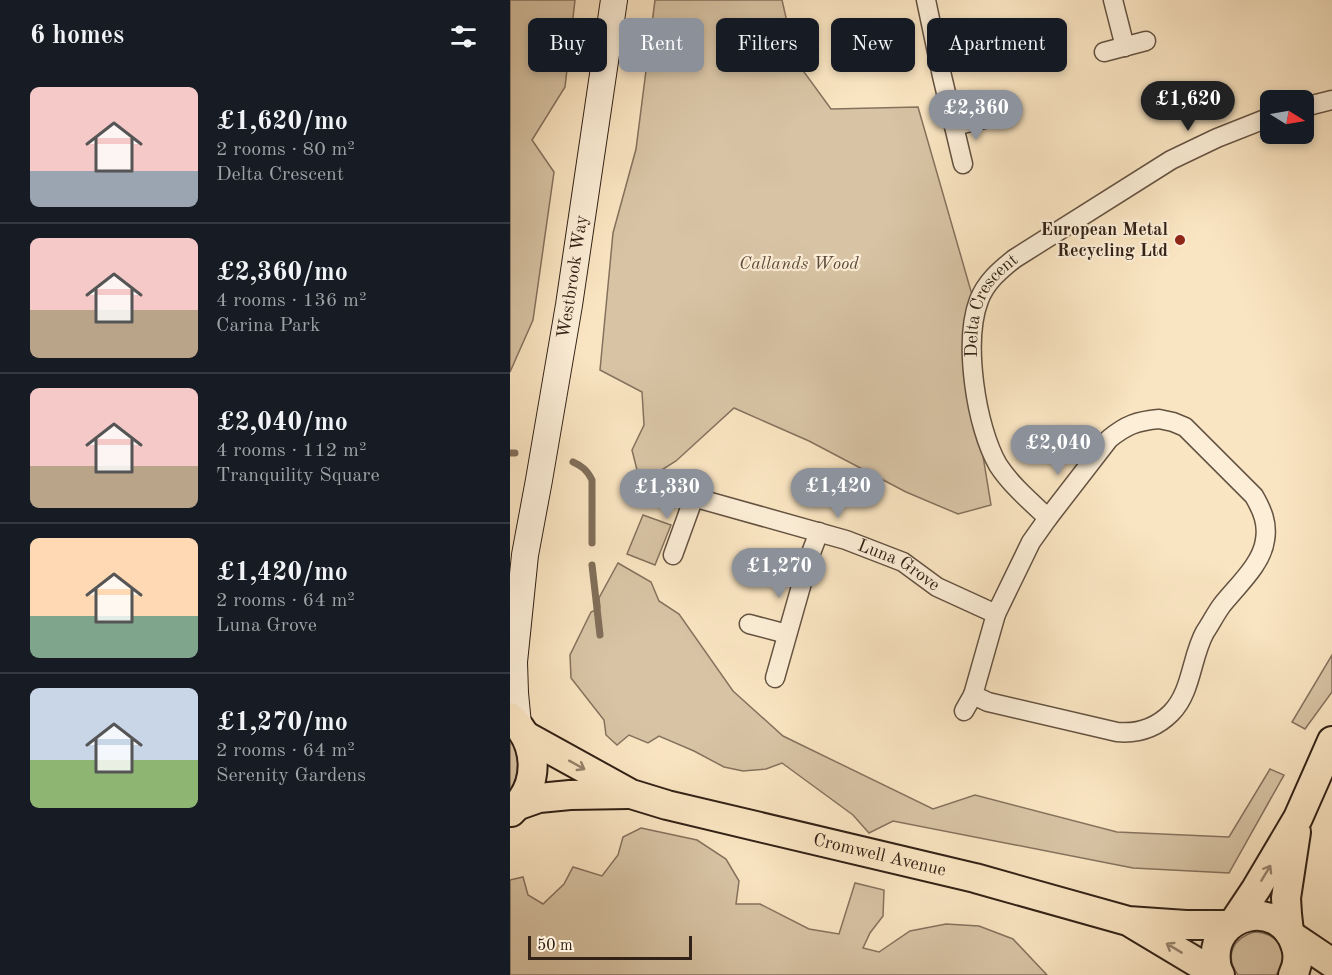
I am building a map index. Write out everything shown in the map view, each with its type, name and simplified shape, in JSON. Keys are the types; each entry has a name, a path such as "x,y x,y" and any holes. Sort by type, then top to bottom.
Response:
{"main road":[{"name":"Cromwell Avenue","path":"518,726 631,794 667,805 975,878 1128,921 1186,925 1232,923 1257,915 1269,917 1280,923 1291,934"},
{"path":"514,809 528,790 533,772 532,753 518,726"},
{"path":"1219,975 1216,948 1221,935 1256,889 1298,818 1332,741"},
{"name":"Cromwell Avenue","path":"514,809 539,798 631,794"},
{"path":"1293,975 1298,959 1287,914 1286,898 1298,818"},
{"name":"Cromwell Avenue","path":"1128,921 1219,975"},
{"path":"1291,934 1332,963"}],"street":[{"name":"Westbrook Way","path":"518,726 514,662 525,555 567,317 614,0"},
{"path":"926,0 963,164"},
{"path":"1113,0 1125,47"},
{"path":"1104,52 1146,41"},
{"path":"1314,104 1332,100"},
{"path":"954,126 984,119"},
{"name":"Delta Crescent","path":"1048,518 1000,468 987,440 978,408 972,341 974,317 987,284 997,272 1014,259 1171,160 1260,121"},
{"path":"1159,419 1185,427 1254,496 1262,509 1266,524 1265,540 1260,556 1203,635 1182,698 1174,710 1153,727 1140,732 1117,732 988,702 969,703 996,614 1031,542 1048,518 1109,439 1132,424 1143,420 1159,419"},
{"name":"Luna Grove","path":"657,487 846,540 903,562 937,587 996,614"},
{"path":"673,555 694,497"},
{"path":"775,678 809,558 819,532"},
{"name":"Westbrook Way","path":"510,589 525,555"},
{"path":"749,624 787,634"}],"green space":[{"path":"510,0 575,0 573,18 528,18 528,72 567,72 565,87 532,140 554,172 533,320 510,372"},
{"name":"Callands Wood","path":"655,0 782,0 786,18 716,18 716,72 804,72 831,109 918,107 981,326 976,413 991,505 958,514 906,492 809,441 734,408 676,461 657,473 638,474 632,450 644,425 642,392 600,370 613,233 636,149 646,72 704,72 704,18 653,18"},
{"path":"643,515 671,525 655,565 627,554"},
{"path":"618,563 651,582 659,601 679,614 733,691 783,736 933,809 975,795 1117,832 1229,837 1270,769 1284,775 1229,873 1133,868 893,821 869,833 853,815 782,763 766,769 743,771 724,767 659,736 648,743 629,735 617,745 606,735 604,720 571,678 570,655 591,612 600,608 599,598"},
{"path":"1332,655 1332,692 1305,729 1292,722"},
{"path":"513,739 518,765 516,778 510,791 510,740"},
{"path":"641,828 697,840 726,859 739,881 736,904 760,904 809,929 839,934 855,883 884,890 883,916 870,933 863,948 879,952 910,931 946,924 979,926 1013,939 1047,975 510,975 510,880 523,877 528,895 543,904 564,884 573,867 602,876 618,855 623,837"},
{"path":"1254,932 1270,936 1280,946 1283,960 1276,975 1238,975 1234,968 1231,955 1236,943"}],"waterway":[{"path":"510,453 515,453"},
{"path":"573,462 584,469 592,480 592,543"},
{"path":"592,565 600,635"}],"place":[{"name":"European Metal Recycling Ltd","path":"1180,240"}]}
